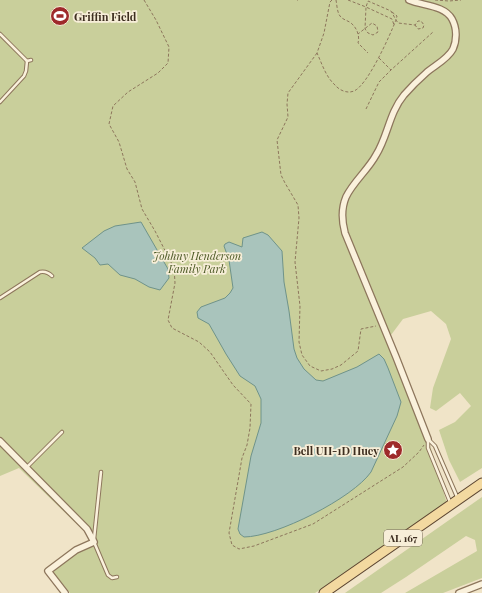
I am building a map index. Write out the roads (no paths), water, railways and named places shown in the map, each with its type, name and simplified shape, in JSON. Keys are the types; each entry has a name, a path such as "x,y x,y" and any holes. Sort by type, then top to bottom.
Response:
{"main road":[{"name":"AL 167","path":"324,593 482,483"}],"street":[{"path":"409,0 440,9 447,13 455,26 456,34 452,50 448,56 413,85 396,108 376,157 353,185 344,205 342,219 345,233 428,439"},
{"path":"0,441 87,529 94,542 76,550 48,571 65,593"},
{"path":"459,593 482,584"}],"lane":[{"path":"0,34 26,61 26,71 24,76 0,102"},
{"path":"26,61 31,60"},
{"path":"0,298 40,272 44,271 50,273 52,276"},
{"path":"26,467 62,432"},
{"path":"428,439 435,446 454,502"},
{"path":"428,439 428,448 454,502"},
{"path":"102,472 94,542 108,576 112,578 117,577"}],"water":[{"path":"141,222 168,269 169,278 160,290 149,287 135,279 120,275 108,264 100,265 95,258 82,248 104,231 115,226"},
{"path":"262,232 268,235 282,251 284,282 294,349 297,358 304,369 316,380 323,381 357,367 379,354 384,359 401,402 397,416 371,472 362,482 331,504 294,523 258,535 244,537 240,534 238,529 251,456 261,423 261,399 255,386 240,376 209,324 198,318 197,312 201,307 225,298 233,288 229,260 224,246 225,244 229,242 242,247 243,238"}],"place":[{"name":"Griffin Field","path":"60,16"},
{"name":"Bell UH-1D Huey","path":"393,450"}],"park label":[{"name":"Johhny Henderson Family Park","path":"197,261"}]}
